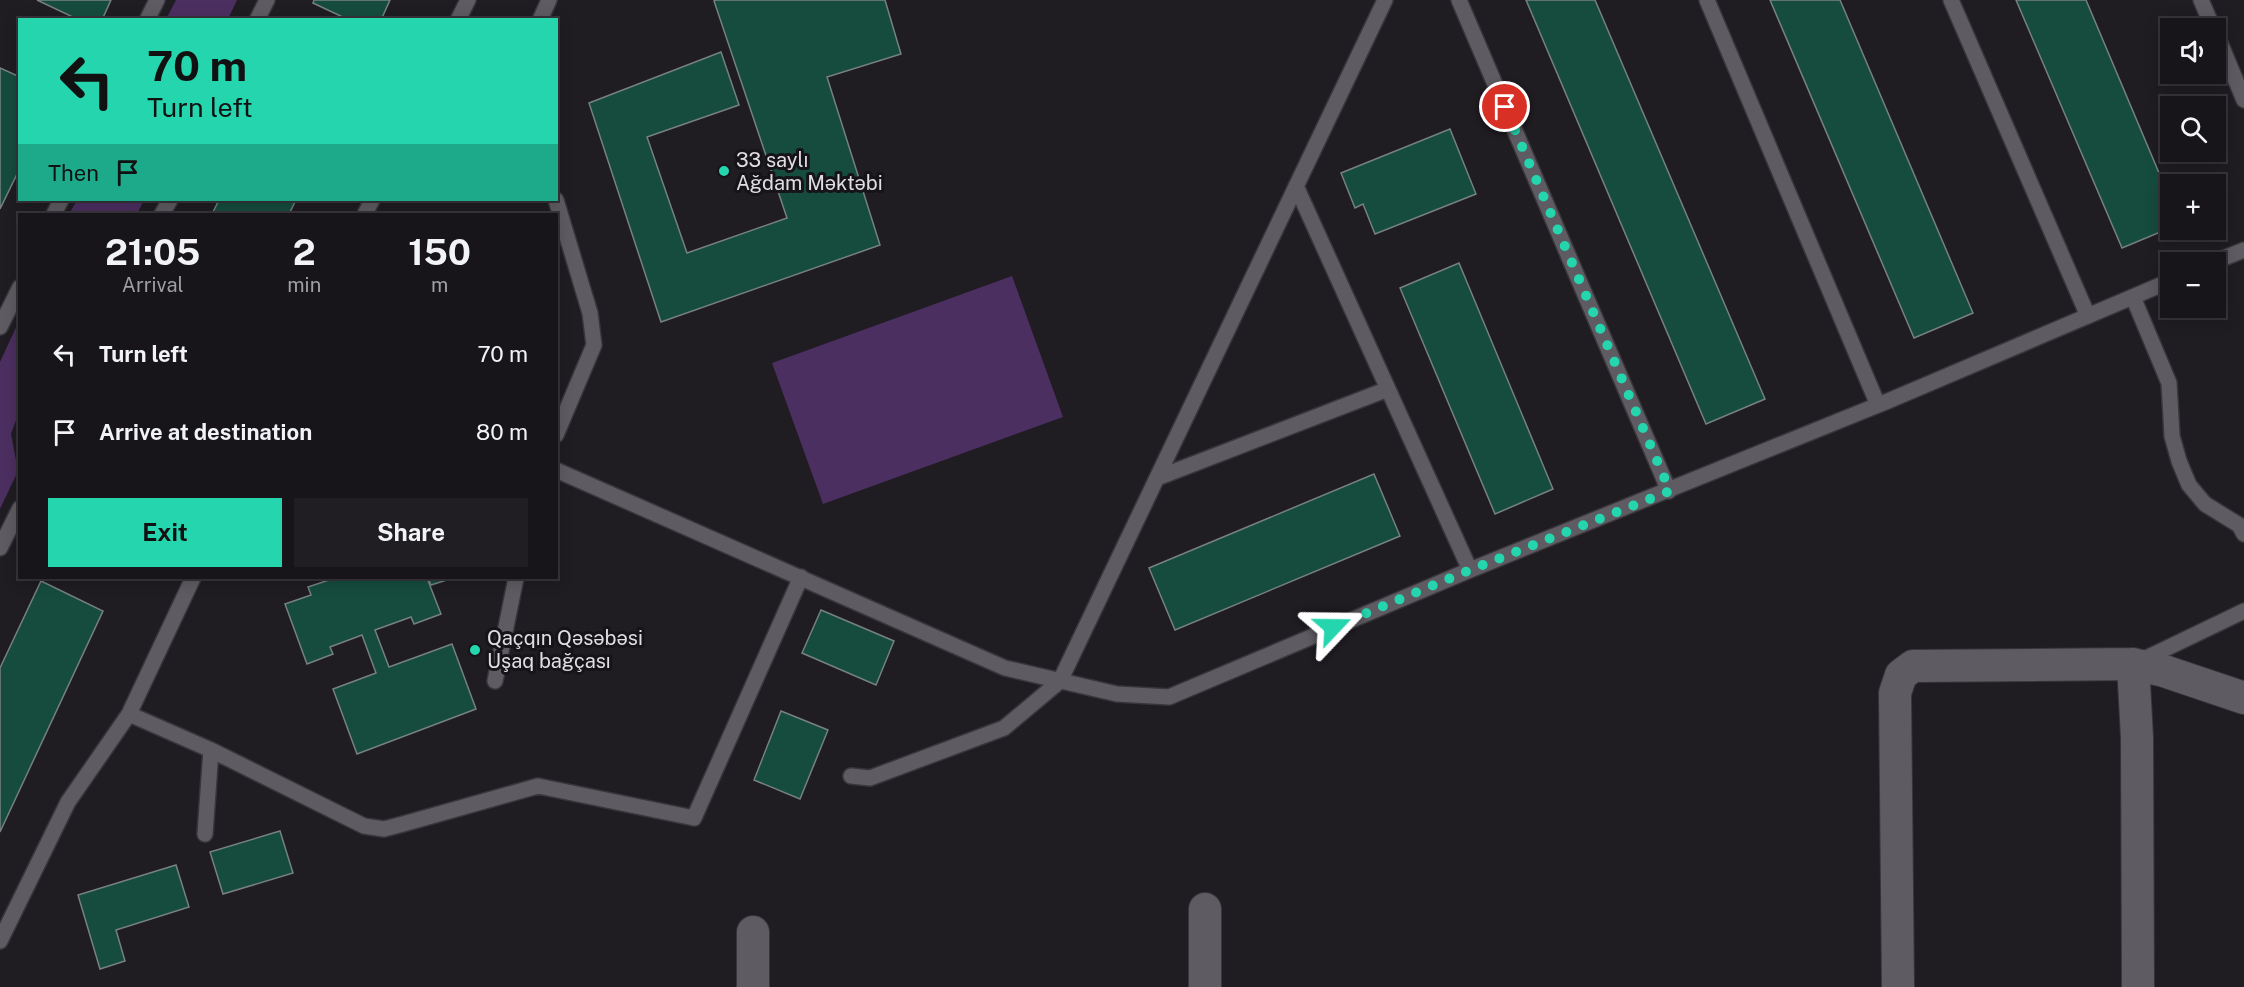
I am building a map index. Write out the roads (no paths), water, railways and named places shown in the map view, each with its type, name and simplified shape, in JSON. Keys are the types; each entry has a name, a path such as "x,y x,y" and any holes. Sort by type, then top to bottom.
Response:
{"street":[{"path":"2133,664 2137,738 2138,987"},
{"path":"1898,987 1895,693 1901,675 1912,666 2133,664 2164,671 2244,698"},
{"path":"1205,909 1206,987"},
{"path":"753,932 753,987"}],"lane":[{"path":"148,18 157,0"},
{"path":"258,18 267,0"},
{"path":"459,18 468,0"},
{"path":"541,18 549,0"},
{"path":"851,776 870,778 1004,728 1060,681 1385,0"},
{"path":"1460,0 1670,491"},
{"path":"1707,0 1878,405"},
{"path":"1951,0 2088,316"},
{"path":"2201,0 2209,18"},
{"path":"2226,57 2244,100"},
{"path":"1296,186 1470,570"},
{"path":"556,201 590,313 594,345 558,430"},
{"path":"2226,257 2244,250"},
{"path":"558,471 1005,668 1117,693 1169,697 1470,570 1878,405 2160,285"},
{"path":"0,327 18,291"},
{"path":"2133,297 2169,383 2172,436 2189,485 2205,504 2239,525 2244,534"},
{"path":"1157,478 1388,389"},
{"path":"0,548 18,512"},
{"path":"129,714 211,750 364,826 384,829 538,786 694,818 801,577"},
{"path":"0,941 68,802 129,714 193,579"},
{"path":"495,681 516,579"},
{"path":"2133,664 2244,611"},
{"path":"205,834 211,750"}],"place":[{"name":"33 saylı Ağdam Məktəbi","path":"724,171"},
{"name":"Qaçqın Qəsəbəsi Uşaq bağçası","path":"475,650"}]}
